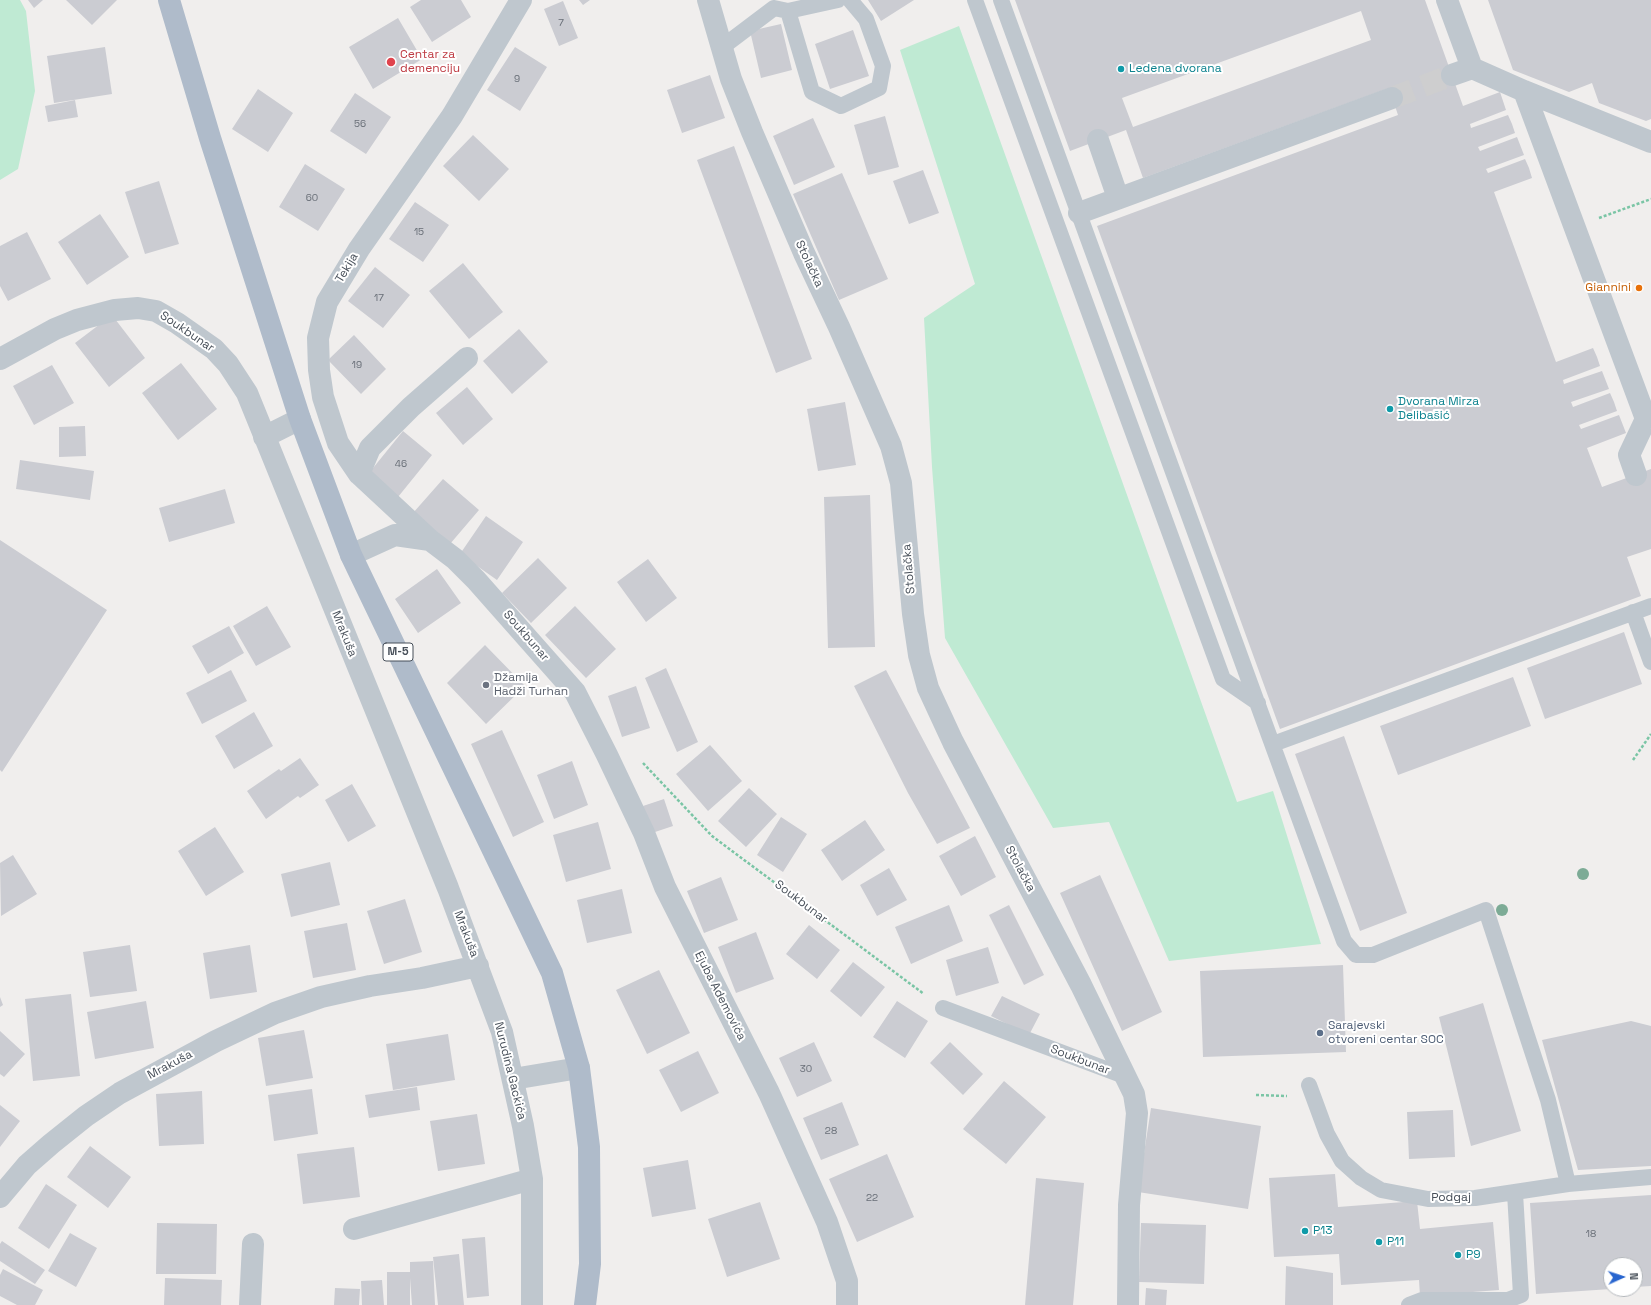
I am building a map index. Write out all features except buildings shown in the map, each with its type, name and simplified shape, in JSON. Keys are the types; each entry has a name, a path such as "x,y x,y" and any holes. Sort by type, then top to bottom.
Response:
{"main road":[{"name":"M-5","path":"169,0 210,138 300,419 351,555 552,973 579,1068 589,1147 590,1264 585,1305"}],"street":[{"name":"Tekija","path":"430,540 360,474 338,443 323,397 319,370 318,338 326,302 359,249 452,116 521,0"},
{"name":"Stolačka","path":"708,0 731,79 752,132 804,253 842,334 891,446 901,483 914,621 919,655 928,688 952,742 1081,985 1126,1077"},
{"path":"1447,0 1462,72 1524,91 1651,142"},
{"path":"1524,91 1648,418 1629,455 1636,474"},
{"path":"1079,213 1392,98"},
{"path":"1098,140 1118,198"},
{"name":"Soukbunar","path":"0,360 54,329 78,320 115,310 138,308 156,311 177,323 214,349 228,364 247,393 264,437"},
{"path":"360,474 370,448 410,407 467,358"},
{"path":"264,437 300,419"},
{"name":"Mrakuša","path":"0,1197 27,1165 86,1116 120,1093 216,1041 275,1013 321,997 370,986 422,978 478,966 448,888 264,437"},
{"name":"Soukbunar","path":"351,555 395,535 430,540 455,559 476,580 575,692"},
{"name":"Ejuba Ademovića","path":"575,692 607,754 644,833 665,887 769,1093 827,1222 847,1281 847,1305"},
{"name":"Nurudina Gackića","path":"478,966 502,1032 513,1079 532,1179 532,1305"},
{"path":"513,1079 579,1068"},
{"path":"1126,1077 1134,1094 1137,1113 1129,1205 1128,1305"},
{"path":"354,1228 532,1179"},
{"path":"250,1305 253,1244"}],"lane":[{"path":"721,48 774,8 788,11 838,0"},
{"path":"788,11 812,92 841,106 879,88 883,66 866,19 850,0"},
{"path":"975,0 1223,679 1258,704"},
{"path":"1001,0 1344,941 1356,955 1373,955 1486,910 1548,1100 1568,1184"},
{"path":"1273,744 1651,606"},
{"path":"1633,612 1651,662"},
{"name":"Soukbunar","path":"943,1008 1126,1077"},
{"name":"Podgaj","path":"1309,1085 1327,1134 1342,1161 1361,1178 1381,1190 1428,1199 1475,1198 1568,1184 1651,1177"},
{"path":"1409,1305 1422,1300 1508,1300 1521,1295 1515,1192"}],"path":[{"path":"1599,218 1651,199"},
{"path":"1633,760 1651,734"},
{"name":"Soukbunar","path":"640,761 712,836 943,1008"}],"green space":[{"path":"0,0 20,0 26,11 35,91 18,169 0,180"},
{"path":"959,26 1237,802 1273,791 1321,944 1169,961 1109,822 1053,828 945,638 932,467 924,318 975,284 900,50"}],"tunnel":[{"path":"1392,98 1452,75"}],"place":[{"name":"Centar za demenciju","path":"391,62"},
{"name":"Ledena dvorana","path":"1121,69"},
{"name":"Giannini","path":"1639,288"},
{"name":"Dvorana Mirza Delibašić","path":"1390,409"},
{"name":"Džamija Hadži Turhan","path":"486,685"},
{"name":"Sarajevski otvoreni centar SOC","path":"1320,1033"},
{"name":"P13","path":"1305,1231"},
{"name":"P11","path":"1379,1242"},
{"name":"P9","path":"1458,1255"}]}
